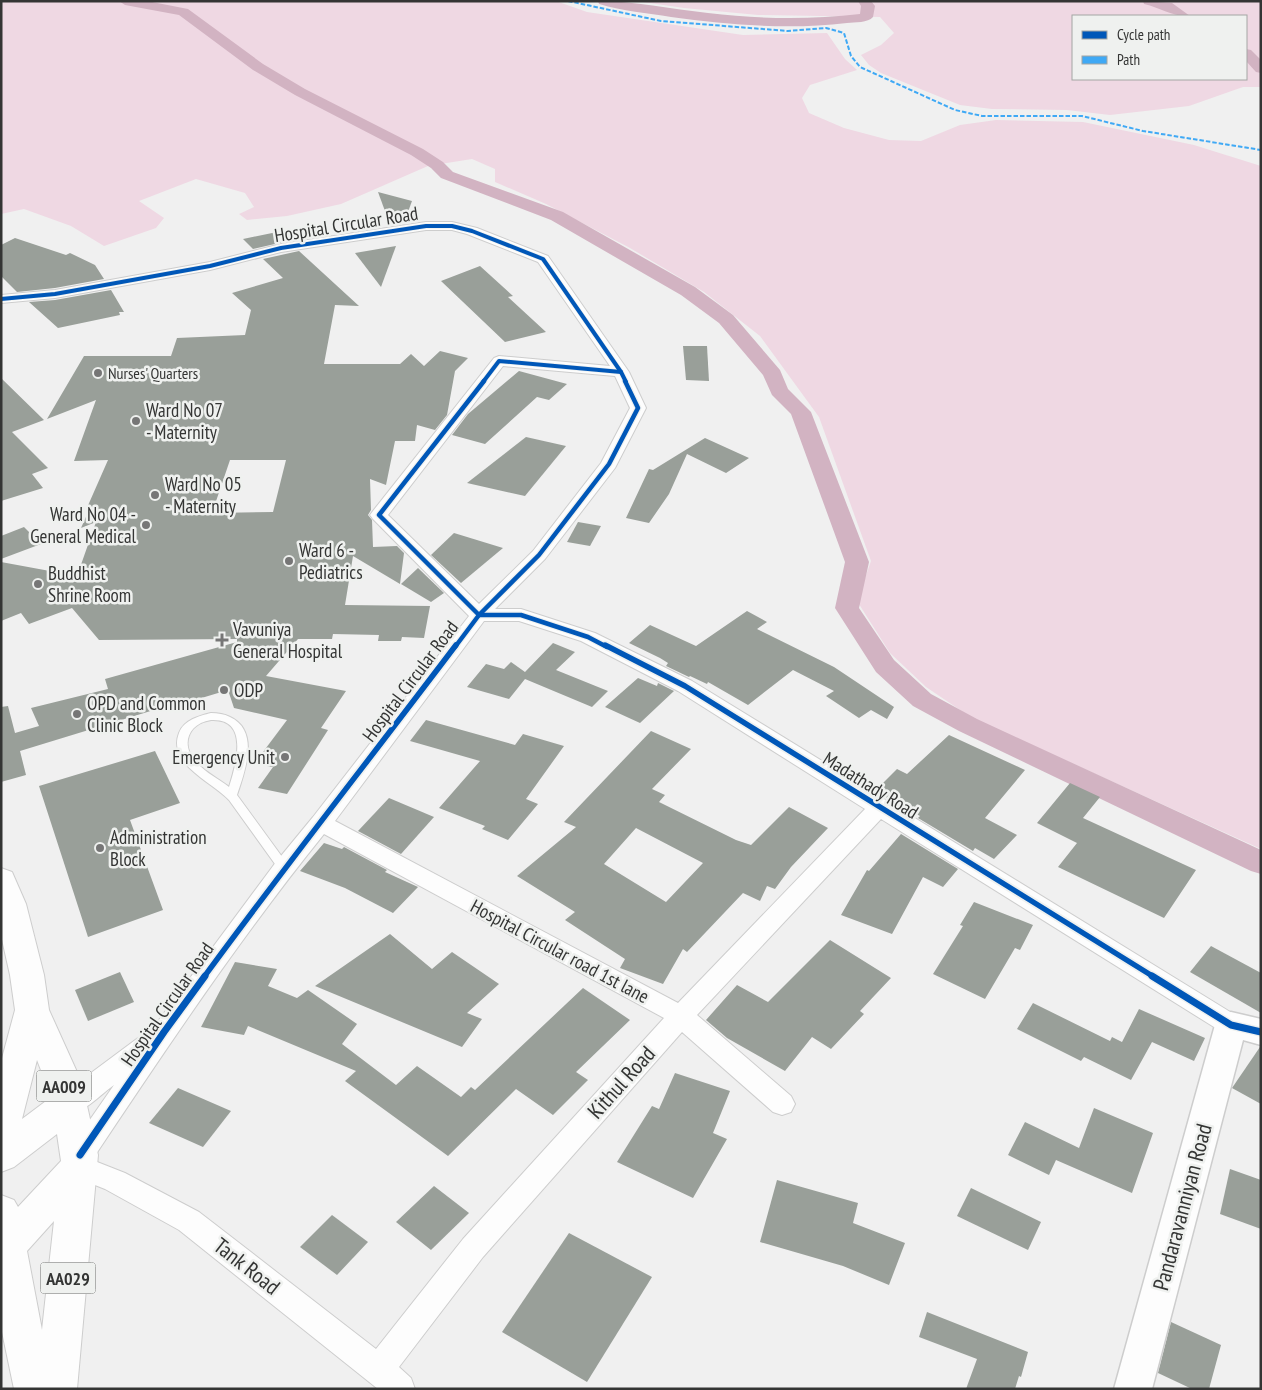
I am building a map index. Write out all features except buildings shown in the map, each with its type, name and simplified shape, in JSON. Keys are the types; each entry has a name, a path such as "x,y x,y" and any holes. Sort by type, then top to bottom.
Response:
{"highway":[{"name":"AA009","path":"1,880 10,904 27,975 32,1010 64,1083 79,1161"},
{"name":"AA009","path":"1,1131 32,1010"},
{"name":"Hospital Circular Road","path":"1,1156 69,1104"},
{"path":"3,1236 79,1161"},
{"name":"AA029","path":"56,1389 79,1161"},
{"name":"AA029","path":"3,1236 12,1329 35,1389"}],"street":[{"name":"Hospital Circular Road","path":"1,299 55,294 210,266 280,248 426,226 452,226 472,231 543,259 621,372 638,408 609,464 539,555 479,614 321,823 284,868 164,1032 79,1161"},
{"path":"479,614 379,515 499,361 621,372"},
{"name":"Madathady Road","path":"479,614 521,615 588,637 686,686 879,808 1246,1028"},
{"name":"Kithul Road","path":"379,1369 473,1248 681,1016 879,808"},
{"name":"Hospital Circular road 1st lane","path":"321,823 681,1016 782,1104"},
{"name":"Pandaravanniyan Road","path":"1133,1389 1246,1028"},
{"name":"Hospital Circular Road","path":"69,1104 164,1032"},
{"name":"Tank Road","path":"79,1161 189,1221 379,1369 400,1389"}],"lane":[{"path":"232,795 242,761 241,732 234,721 218,716 202,718 190,724 184,732 183,746 191,764 232,795 284,868"}],"shaded area":[{"path":"1,1 556,1 587,12 743,35 827,33 845,59 857,70 810,85 802,98 809,113 844,128 889,140 921,141 960,125 996,120 1083,122 1194,145 1261,166 1261,849 972,718 926,687 890,653 857,601 871,561 819,417 760,336 704,292 630,248 546,204 495,182 495,169 472,159 428,166 341,204 287,216 247,220 239,214 254,207 245,193 196,179 139,201 164,218 156,228 104,246 71,226 24,209 1,214"},
{"path":"636,1 1261,1 1261,87 1243,87 1189,106 1110,115 1067,110 992,109 960,105 881,73 869,65 861,55 881,45 894,33 880,17 758,15"}],"waterway":[{"path":"125,1 183,12 258,67 300,92 417,152 437,165 447,175 557,216 688,291 726,319 773,374 779,391 801,412 857,562 847,608 885,666 922,700 968,725 1261,863"},
{"path":"604,1 617,5 679,14 772,22 835,21 866,17 868,6 864,1"},
{"path":"1149,1 1167,6 1181,15"},
{"path":"1247,54 1261,69"}],"marked path":[{"path":"568,1 661,21 788,31 826,28 844,33 851,56 860,67 955,110 982,116 1082,116 1143,131 1261,150"}],"cycle path":[{"path":"1,299 55,294 210,266 281,248 426,226 452,226 472,231 543,259 621,372 638,408 609,464 539,555 479,615 321,823 284,868 164,1032 80,1155"},
{"path":"621,372 499,361 379,515 479,615 521,615 588,637 685,686 1231,1025 1261,1032"}],"place":[{"name":"Nurses' Quarters","path":"98,373"},
{"name":"Ward No 07 - Maternity","path":"136,421"},
{"name":"Ward No 05 - Maternity","path":"155,495"},
{"name":"Ward No 04 - General Medical","path":"146,525"},
{"name":"Ward 6 - Pediatrics","path":"289,561"},
{"name":"Buddhist Shrine Room","path":"38,584"},
{"name":"Vavuniya General Hospital","path":"222,640"},
{"name":"ODP","path":"224,690"},
{"name":"OPD and Common Clinic Block","path":"77,714"},
{"name":"Emergency Unit","path":"285,757"},
{"name":"Administration Block","path":"100,848"}]}
